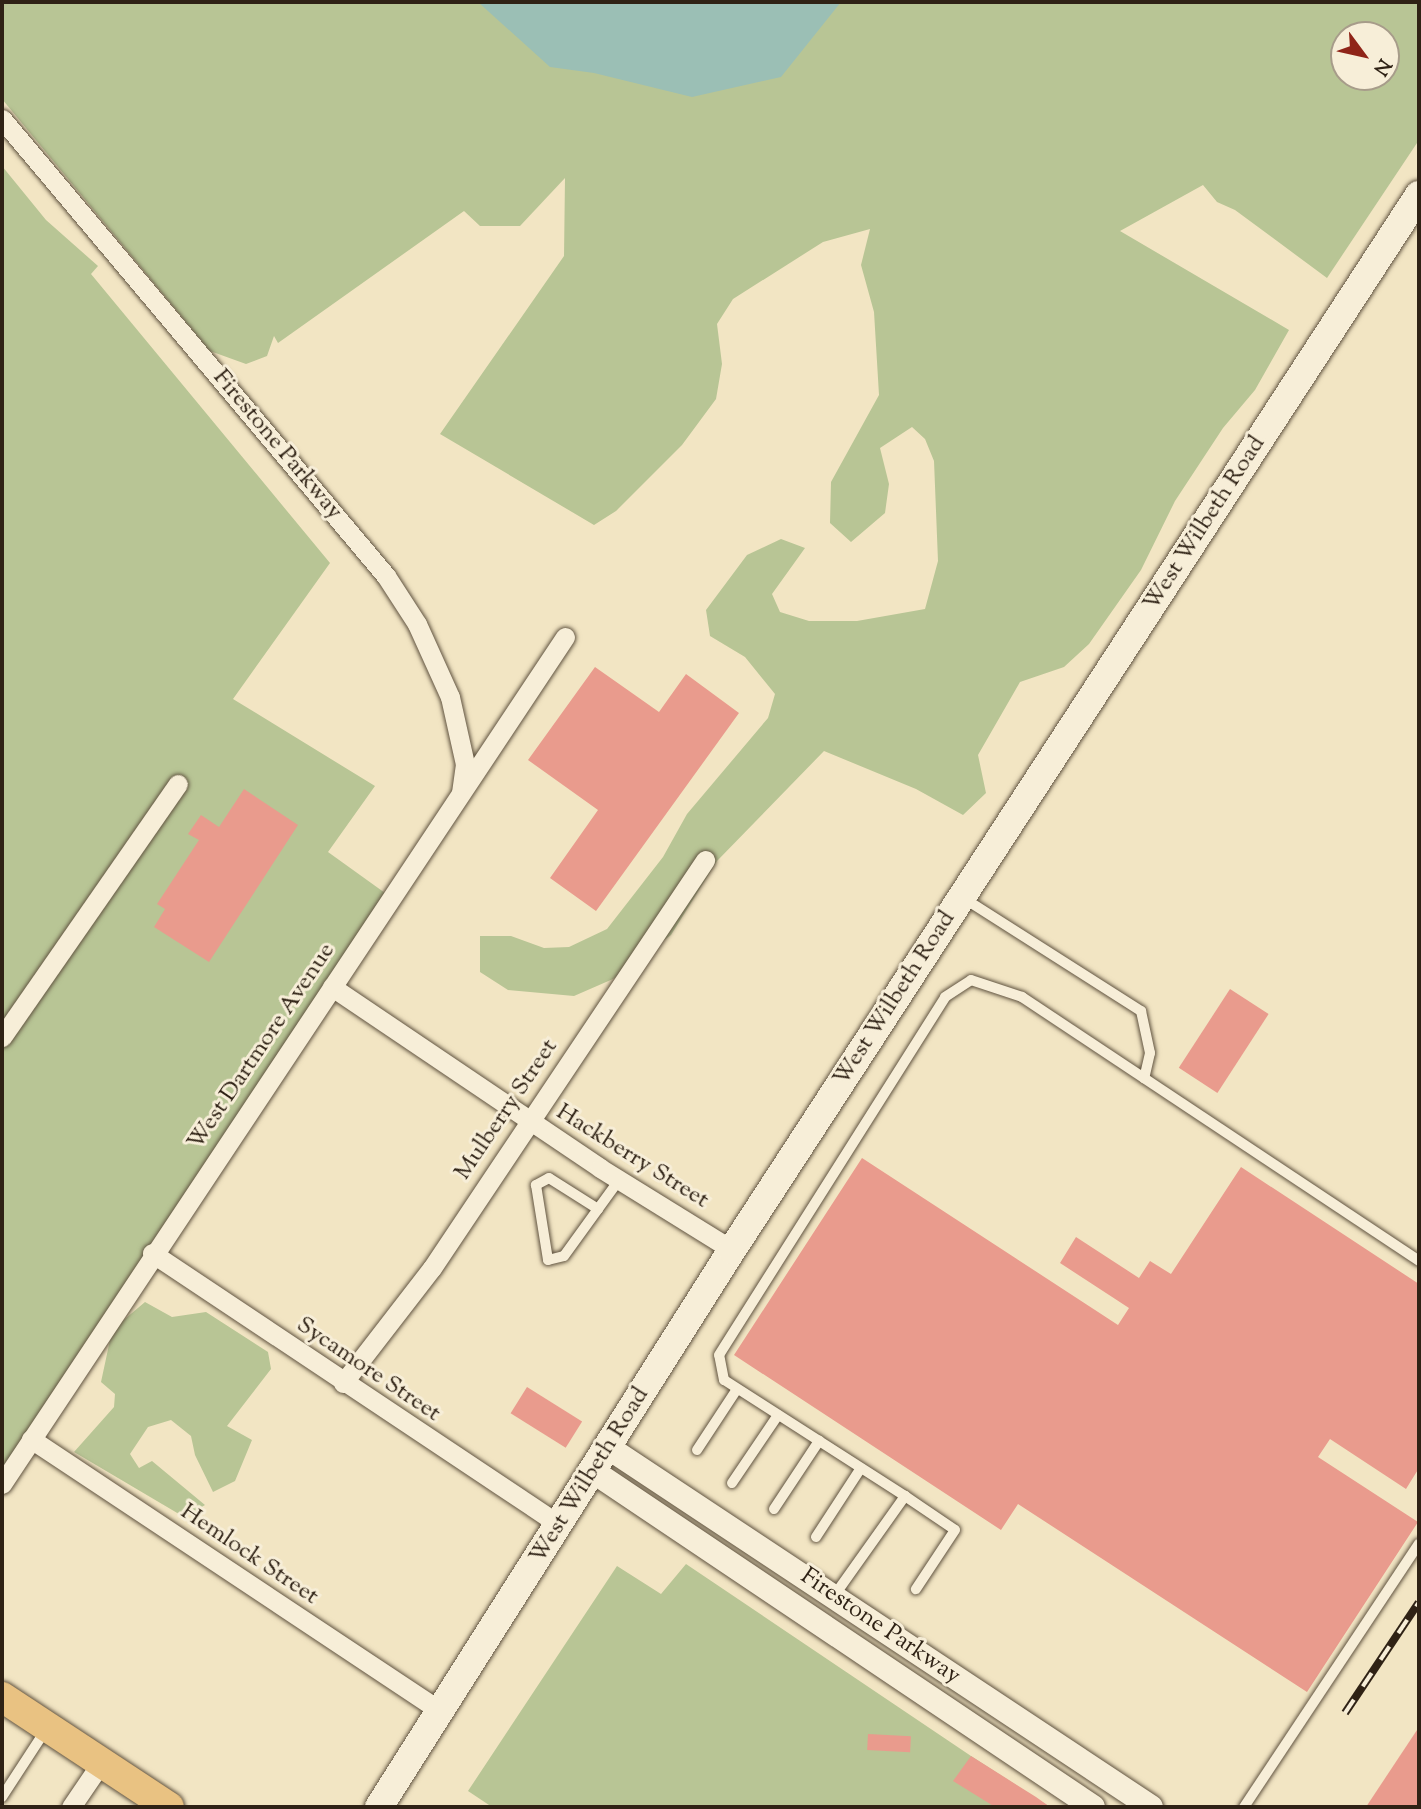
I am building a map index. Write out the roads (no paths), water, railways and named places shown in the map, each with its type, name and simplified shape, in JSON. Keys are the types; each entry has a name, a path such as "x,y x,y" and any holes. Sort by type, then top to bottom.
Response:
{"main road":[{"name":"West Wilbeth Road","path":"379,1807 594,1472 732,1250 1419,195"},
{"path":"4,1704 48,1727 169,1807"}],"street":[{"name":"Firestone Parkway","path":"2,119 364,546 407,607 438,665 463,745 464,775 452,812"},
{"name":"West Dartmore Avenue","path":"2,1484 152,1253 452,812 565,637"},
{"path":"2,1037 178,784"},
{"name":"Mulberry Street","path":"343,1383 432,1268 705,860"},
{"name":"Hackberry Street","path":"332,987 619,1180 732,1250"},
{"name":"Sycamore Street","path":"152,1253 343,1383 559,1524"},
{"name":"Hemlock Street","path":"31,1439 440,1711"},
{"name":"Firestone Parkway","path":"609,1448 1151,1807"},
{"name":"Firestone Parkway","path":"594,1472 1093,1807"},
{"path":"71,1807 101,1763"}],"lane":[{"path":"962,897 1141,1011 1150,1053 1144,1078"},
{"path":"916,1589 955,1530 723,1380 719,1355 945,997 971,980 996,985 1021,997 1419,1261"},
{"path":"598,1209 549,1178 536,1185 548,1260 564,1256 619,1180"},
{"path":"697,1450 737,1389"},
{"path":"732,1483 778,1415"},
{"path":"774,1509 819,1441"},
{"path":"816,1537 861,1468"},
{"path":"834,1597 905,1496"},
{"path":"1244,1807 1419,1544"},
{"path":"2,1797 48,1727"}],"water":[{"path":"478,2 841,2 781,77 692,97 594,73 550,67"}],"railway":[{"path":"1345,1713 1419,1602"}]}
